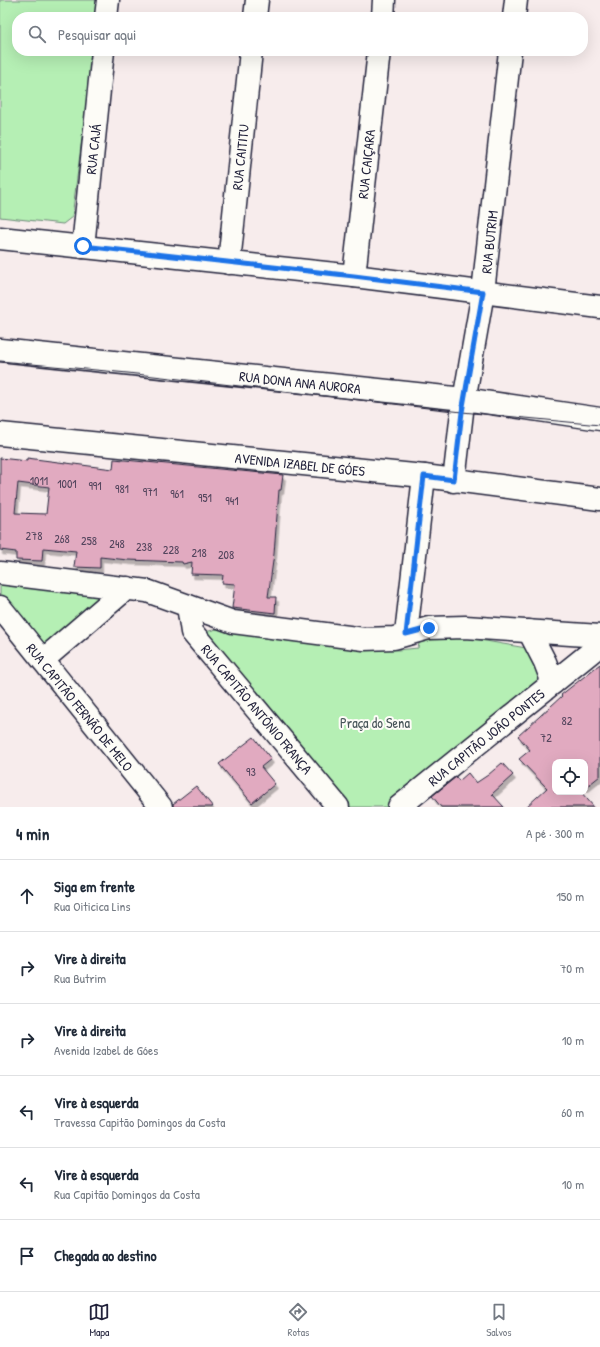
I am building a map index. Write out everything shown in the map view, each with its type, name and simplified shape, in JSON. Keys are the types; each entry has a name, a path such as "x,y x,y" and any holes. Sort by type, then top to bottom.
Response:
{"street":[{"path":"107,12 108,0"},
{"path":"256,12 257,0"},
{"path":"383,12 384,0"},
{"path":"515,12 516,0"},
{"name":"RUA CAJÁ","path":"83,246 102,56"},
{"name":"RUA CAITITU","path":"229,263 251,56"},
{"name":"RUA CAIÇARA","path":"354,276 378,56"},
{"name":"RUA BUTRIM","path":"454,480 464,399 483,292 509,56"},
{"path":"0,238 354,276 600,307"},
{"name":"RUA DONA ANA AURORA","path":"0,350 464,399 600,419"},
{"name":"AVENIDA IZABEL DE GÓES","path":"0,434 424,476 600,498"},
{"path":"406,634 424,476"},
{"path":"0,573 147,591 234,622 364,639 394,638 429,628 450,627 600,636"},
{"path":"43,660 127,588"},
{"name":"RUA CAPITÃO ANTÔNIO FRANÇA","path":"188,606 192,632 338,807"},
{"name":"RUA CAPITÃO FERNÃO DE MELO","path":"0,607 161,807"},
{"name":"RUA CAPITÃO JOÃO PONTES","path":"529,631 545,662 553,683"},
{"name":"RUA CAPITÃO JOÃO PONTES","path":"400,807 600,645"}],"green space":[{"path":"0,0 100,0 99,12 12,12 12,56 92,56 72,217 63,224 0,217"},
{"path":"0,583 117,593 44,655 0,600"},
{"name":"Praça do Sena","path":"229,626 398,650 418,648 422,630 532,649 544,681 390,807 347,807 205,632"}],"building":[{"path":"0,458 27,461 27,458 113,469 114,459 283,475 281,490 279,490 274,554 268,597 276,597 275,613 232,608 235,584 222,583 223,575 191,574 192,562 183,564 182,562 128,560 100,557 100,568 74,567 76,551 43,548 42,561 16,560 16,552 0,550","holes":["18,483 49,487 46,514 15,513"]},
{"path":"600,664 600,776 588,786 588,759 552,759 552,795 584,795 594,807 526,807 547,788 519,759 530,750 518,736 562,696 561,695"},
{"path":"254,737 271,759 261,767 275,784 252,803 219,764"},
{"path":"502,763 513,775 492,794 504,807 441,807 432,796 456,777 459,781 468,773 476,783"},
{"path":"196,786 213,807 173,807 173,804"}],"tram line":[{"path":"0,361 128,373 462,412 600,425"}],"route":[{"path":"83,246 483,292 462,412 454,480 424,476 406,634 429,628"}]}
